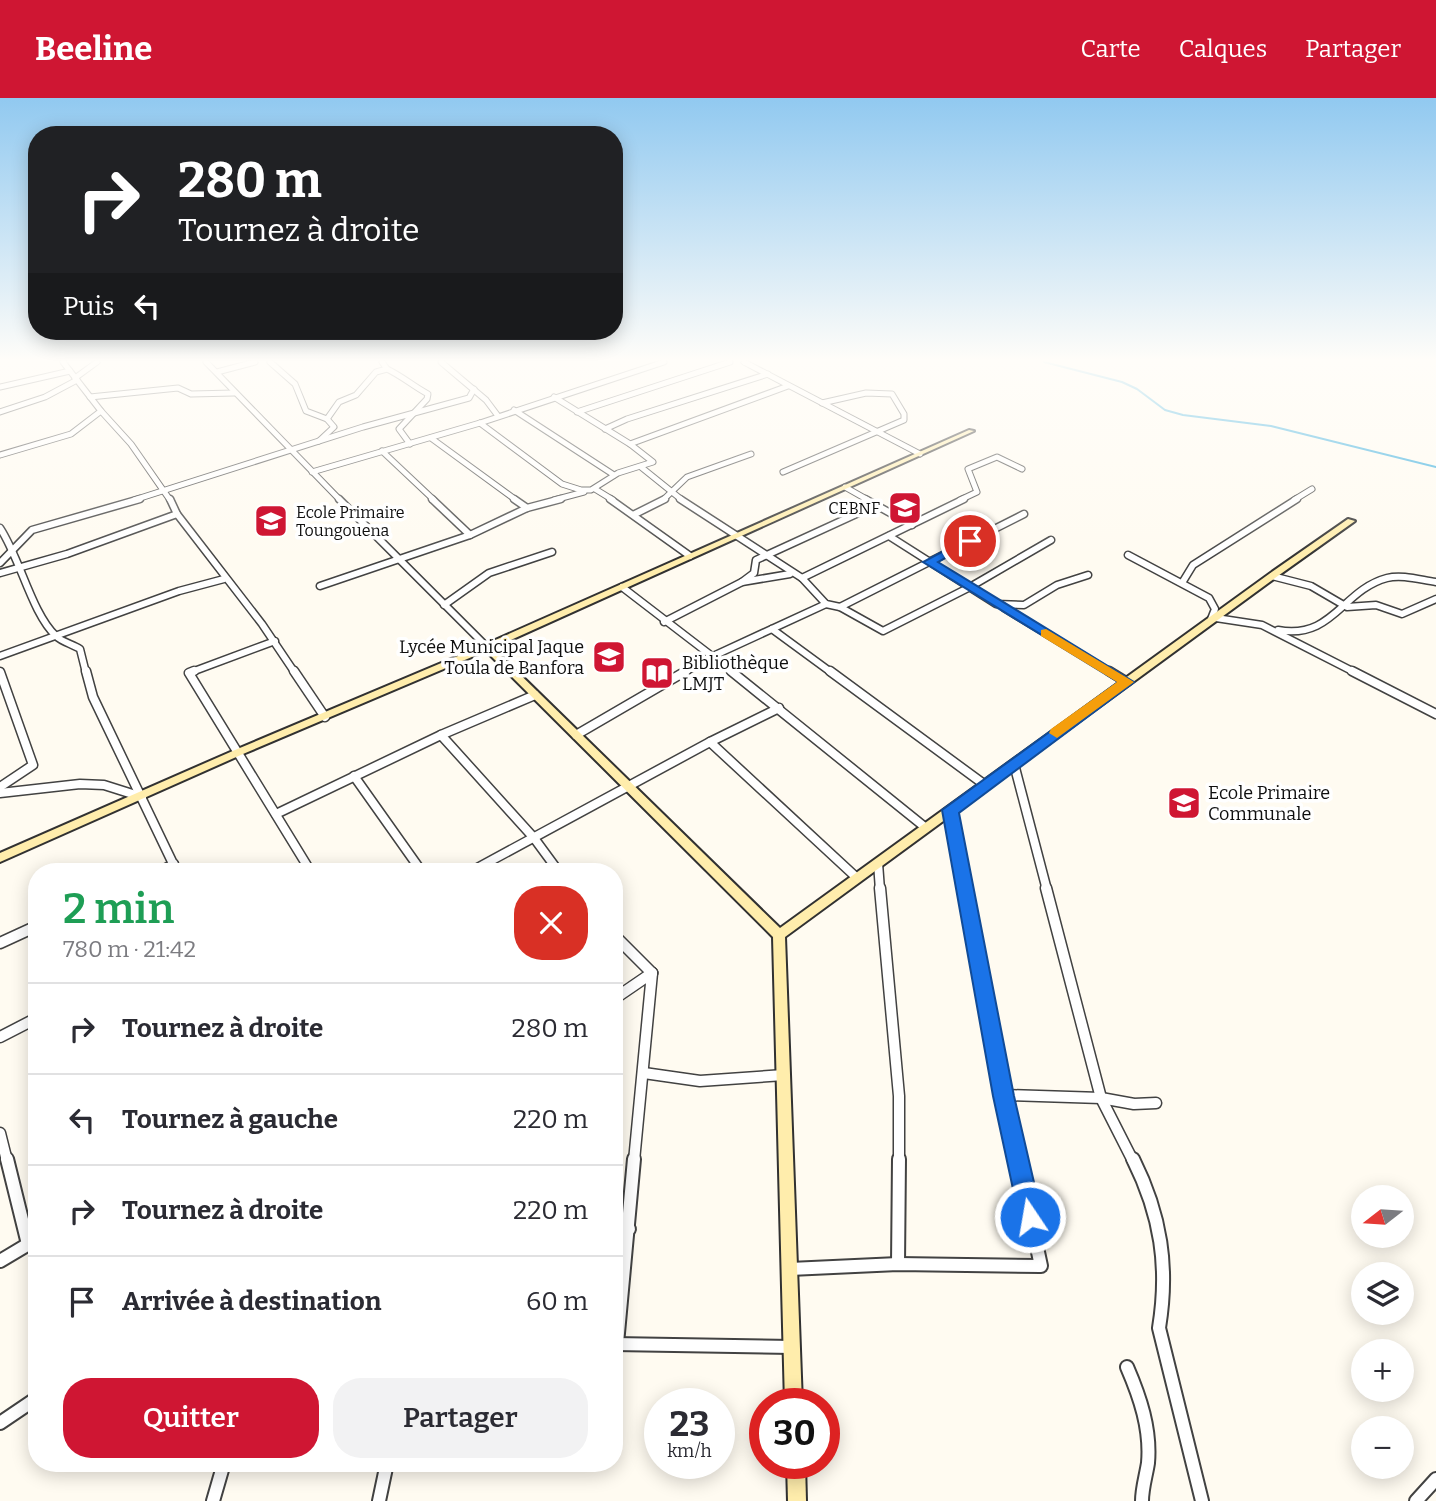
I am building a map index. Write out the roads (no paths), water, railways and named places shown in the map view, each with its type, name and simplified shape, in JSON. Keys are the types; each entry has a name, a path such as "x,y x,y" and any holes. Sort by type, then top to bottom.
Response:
{"street":[{"path":"0,455 71,434 80,427"},
{"path":"116,427 166,491 177,514 224,579 275,641 325,717"},
{"path":"267,427 779,935 793,1388"},
{"path":"317,443 333,427"},
{"path":"0,563 32,530 367,427"},
{"path":"400,427 410,444"},
{"path":"312,472 465,427"},
{"path":"486,427 562,484 587,492"},
{"path":"541,427 614,475"},
{"path":"630,444 675,427"},
{"path":"868,427 920,454"},
{"path":"783,472 887,427"},
{"path":"320,586 470,535 527,508 587,492 614,475 653,462 605,429"},
{"path":"0,858 239,752 487,647 971,431"},
{"path":"431,438 527,508"},
{"path":"382,451 470,535"},
{"path":"635,514 663,501 670,491 687,477 751,454"},
{"path":"802,578 977,492 968,469 997,457 1021,468"},
{"path":"641,467 733,536 802,578 826,604 840,607 883,632 970,587 1051,540"},
{"path":"845,487 912,525"},
{"path":"595,489 635,514 690,556"},
{"path":"1182,583 1193,565 1312,489"},
{"path":"664,622 742,582 754,573 756,560 876,505"},
{"path":"0,573 23,569 77,552 115,535 177,514"},
{"path":"840,607 1024,514"},
{"path":"779,935 1272,576 1352,522"},
{"path":"0,528 9,540 40,610 56,636 80,649 93,698 174,863"},
{"path":"889,536 1127,682"},
{"path":"0,543 9,540"},
{"path":"444,605 489,573 552,552"},
{"path":"1128,555 1209,597 1215,609 1213,620"},
{"path":"742,582 790,573"},
{"path":"996,604 1013,608 1029,604 1059,584 1080,580 1088,575"},
{"path":"1272,576 1304,581 1346,607 1376,605 1402,614 1436,599"},
{"path":"1213,620 1262,625 1283,632 1310,632 1366,590 1388,578 1436,582"},
{"path":"0,656 179,591 224,579"},
{"path":"622,587 779,708 926,828"},
{"path":"576,735 711,657 826,604"},
{"path":"1262,625 1436,714"},
{"path":"772,629 985,785"},
{"path":"275,641 189,673 305,863"},
{"path":"0,672 33,765 0,790"},
{"path":"276,814 441,735 535,695"},
{"path":"487,863 710,742 779,708"},
{"path":"441,735 534,838 552,863"},
{"path":"710,742 857,878"},
{"path":"1014,764 1101,1098 1139,1172 1162,1238 1163,1303 1159,1328 1202,1501"},
{"path":"355,776 416,863"},
{"path":"0,790 80,784 104,785 142,797"},
{"path":"790,1269 898,1264 1041,1266 1004,1096 950,810"},
{"path":"878,863 898,1096 898,1264"},
{"path":"0,943 28,930"},
{"path":"623,944 652,972"},
{"path":"623,993 652,972"},
{"path":"623,1281 652,972"},
{"path":"0,1037 28,1023"},
{"path":"644,1073 700,1081 784,1074"},
{"path":"1004,1096 1101,1098 1134,1104 1156,1103"},
{"path":"0,1133 28,1228"},
{"path":"623,1228 629,1228"},
{"path":"0,1261 28,1244"},
{"path":"623,1343 792,1347"},
{"path":"1127,1367 1143,1404 1149,1457 1141,1492 1142,1501"},
{"path":"0,1423 28,1404"},
{"path":"213,1501 221,1472"},
{"path":"379,1501 385,1472"},
{"path":"796,1479 797,1501"},
{"path":"1416,1501 1436,1479"}],"waterway":[{"path":"1277,427 1436,467"}],"place":[{"name":"CEBNF","path":"905,508"},
{"name":"Ecole Primaire Toungouena","path":"271,521"},
{"name":"Lycée Municipal Jaque Toula de Banfora","path":"609,657"},
{"name":"Bibliothèque LMJT","path":"657,673"},
{"name":"Ecole Primaire Communale","path":"1184,803"}]}
